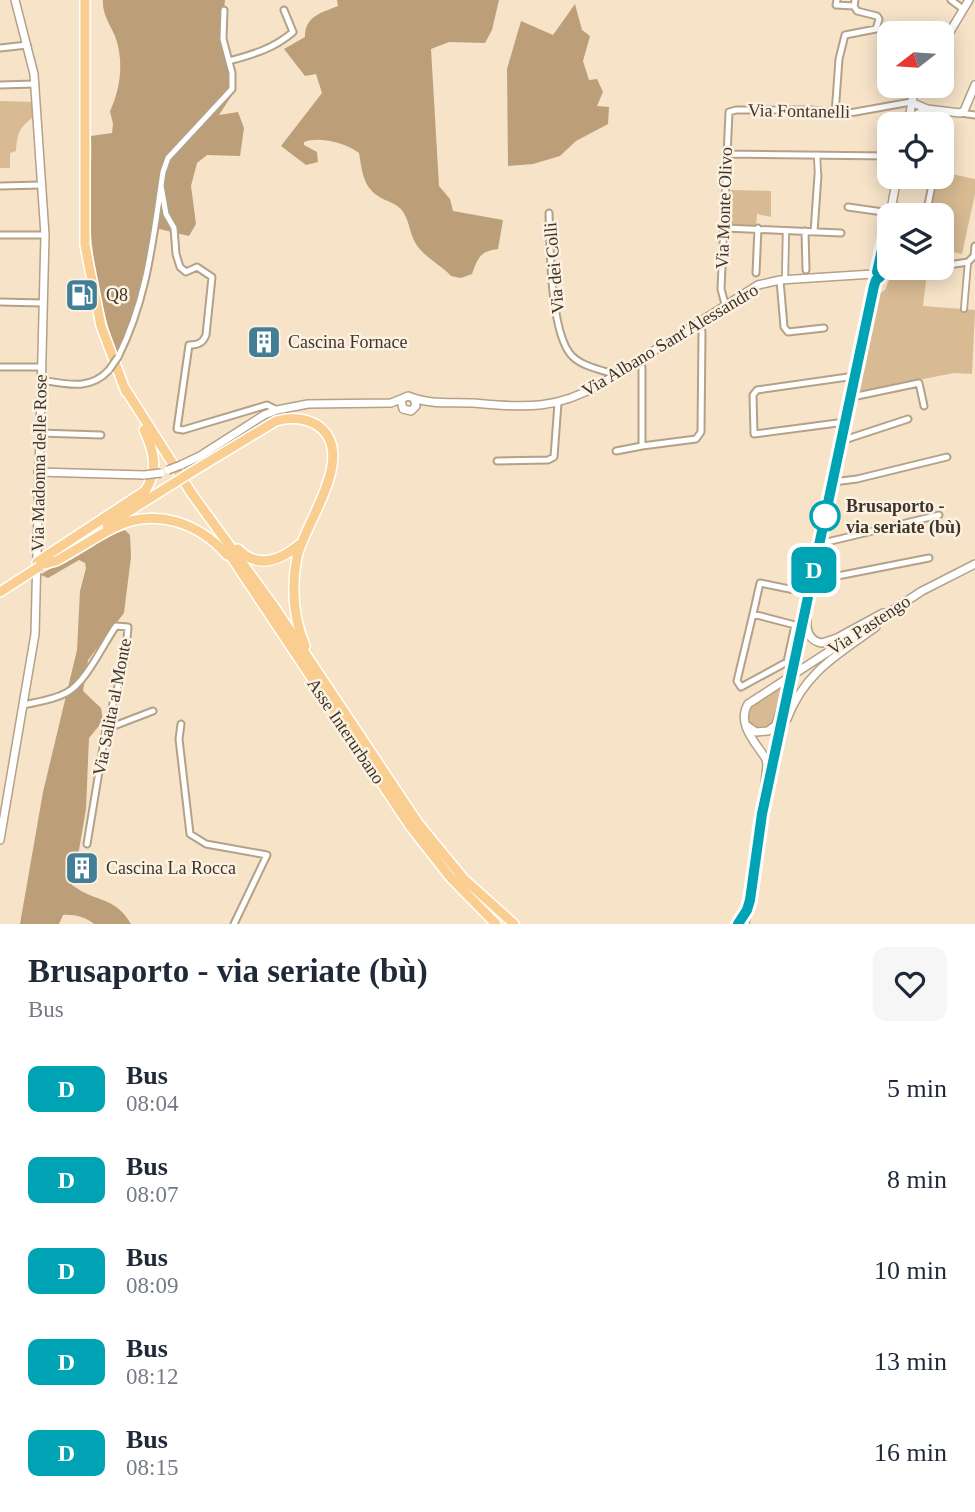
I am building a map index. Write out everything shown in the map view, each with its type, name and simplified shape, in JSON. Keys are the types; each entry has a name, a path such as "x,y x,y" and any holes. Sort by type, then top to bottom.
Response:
{"highway":[{"path":"41,564 139,496 151,482 154,470 152,447 124,387 101,326 85,245 85,0"},
{"path":"124,387 192,494 275,608 353,725"},
{"path":"0,586 41,564 276,421 295,418 317,425 329,439 334,462 300,544 293,586 297,624 305,645 348,711 353,725"},
{"path":"192,494 200,498 231,542 247,557 262,561 276,560 300,544"},
{"path":"41,564 56,561 115,527 136,519 162,518 183,522 206,534 234,562"},
{"name":"Asse Interurbano","path":"214,526 234,562 410,826 450,877 496,924"},
{"path":"0,592 27,572"},
{"name":"Asse Interurbano","path":"353,725 435,845 481,897 514,924"}],"street":[{"name":"Via Madonna delle Rose","path":"0,840 35,634 45,235 35,84 15,0"},
{"path":"835,114 839,59 845,36 876,29 879,19 858,11 855,3 836,5 837,0"},
{"path":"951,0 963,9"},
{"path":"954,24 969,0"},
{"path":"41,380 86,385 95,383 118,357 137,313 146,281 168,158 232,89 233,82 223,39 224,10"},
{"path":"229,61 261,53 278,45 293,32 285,10"},
{"path":"0,48 27,45"},
{"path":"0,85 35,84"},
{"path":"960,113 967,106 975,85"},
{"path":"910,112 912,98"},
{"path":"911,103 927,109 973,115"},
{"name":"Via Fontanelli","path":"729,112 812,110 835,114 911,103"},
{"path":"967,106 973,115"},
{"path":"923,112 927,109"},
{"name":"Via Monte Olivo","path":"725,304 722,289 729,112"},
{"path":"726,154 877,156"},
{"path":"814,232 817,155"},
{"path":"0,186 43,185"},
{"path":"161,186 166,214 174,228 180,267 186,272 197,267 212,276 206,335 204,341 189,345 177,429 183,430 267,405 277,410"},
{"path":"848,207 877,213"},
{"name":"Via dei Colli","path":"549,213 553,293 567,349 577,360 617,375"},
{"path":"725,228 841,233"},
{"path":"756,273 758,228"},
{"path":"786,230 784,327 788,332 824,328"},
{"path":"805,232 806,270"},
{"path":"0,235 45,235"},
{"path":"954,264 975,258 975,246"},
{"path":"964,309 968,262"},
{"path":"745,924 762,814 877,272"},
{"name":"Via Albano Sant'Alessandro","path":"414,398 426,403 473,403 521,408 558,403 585,393 617,375 758,285 783,280 876,276"},
{"path":"0,302 43,303"},
{"path":"616,451 691,440 699,435 702,332 699,321"},
{"path":"640,359 642,446"},
{"path":"0,367 41,367"},
{"path":"845,422 754,434 753,395 757,390 855,376"},
{"path":"851,394 858,396 919,383 924,406"},
{"path":"38,472 144,475 165,471 200,456 264,415 277,410 308,404 391,403 402,404 408,411 415,408 414,398 407,396 402,404"},
{"name":"Via Albano Sant'Alessandro","path":"415,408 426,403"},
{"path":"497,461 548,460 554,457 558,403"},
{"path":"841,441 908,419"},
{"path":"39,433 101,435"},
{"path":"833,482 857,479 947,457"},
{"path":"821,540 827,542 939,515"},
{"path":"812,581 929,558"},
{"name":"Via Pastengo","path":"744,722 743,714 748,704 922,591 975,564"},
{"path":"753,614 795,625 787,662 741,687 737,681 760,583 809,596"},
{"path":"809,596 808,633 814,640 822,643 837,638 872,617 897,608"},
{"path":"773,767 796,696 806,683 897,608"},
{"name":"Via Salita al Monte","path":"23,705 72,690 116,626 128,626 125,661 106,729 87,844"},
{"path":"744,722 756,732 773,728 790,685"},
{"path":"106,729 153,711"},
{"path":"744,722 766,759 762,814"},
{"path":"181,724 179,739 190,834 206,844 267,855 234,924"},
{"path":"738,924 747,910"}],"shaded area":[{"path":"103,0 225,0 221,40 222,50 229,62 234,92 219,115 238,112 244,128 240,156 207,155 197,163 191,186 196,224 189,236 155,228 139,304 117,355 98,282 90,206 91,136 112,133 110,111 120,74 118,45 105,14"},
{"path":"337,0 499,0 492,30 485,43 449,42 431,49 439,186 450,199 453,211 503,220 498,249 481,256 472,274 461,278 451,276 420,249 401,209 378,196 369,187 359,153 332,141 310,140 304,142 304,145 317,152 318,162 306,165 281,146 322,93 316,74 305,76 284,49 305,37 311,20 338,6"},
{"path":"575,4 582,30 590,36 583,61 589,80 597,79 603,92 597,106 609,107 608,124 576,141 560,156 533,164 508,166 507,69 521,21 553,35"},
{"path":"0,101 35,102 35,116 18,135 16,151 10,153 10,168 0,168"},
{"path":"954,175 975,179 975,194 962,254 954,252 954,203 933,203 935,189 954,189"},
{"path":"730,190 771,191 771,217 757,214 756,226 728,226"},
{"path":"889,280 926,280 923,306 975,310 972,374 954,373 856,392 880,293 885,290"},
{"path":"125,530 130,535 131,557 124,613 88,660 83,691 101,708 103,721 89,738 86,809 79,850 71,875 72,885 112,904 131,924 94,924 83,918 63,915 59,924 20,924 43,792 77,650 80,591 85,563 79,560 48,578 41,575 81,551"},
{"path":"786,684 774,723 769,728 757,730 751,725 748,715 752,706"}],"bus line":[{"name":"D","path":"738,924 750,900 762,814 877,280"}],"place":[{"name":"Q8","path":"82,295"},
{"name":"Cascina Fornace","path":"264,342"},
{"name":"Brusaporto - via seriate (bù)","path":"825,516"},
{"name":"Cascina La Rocca","path":"82,868"}]}
